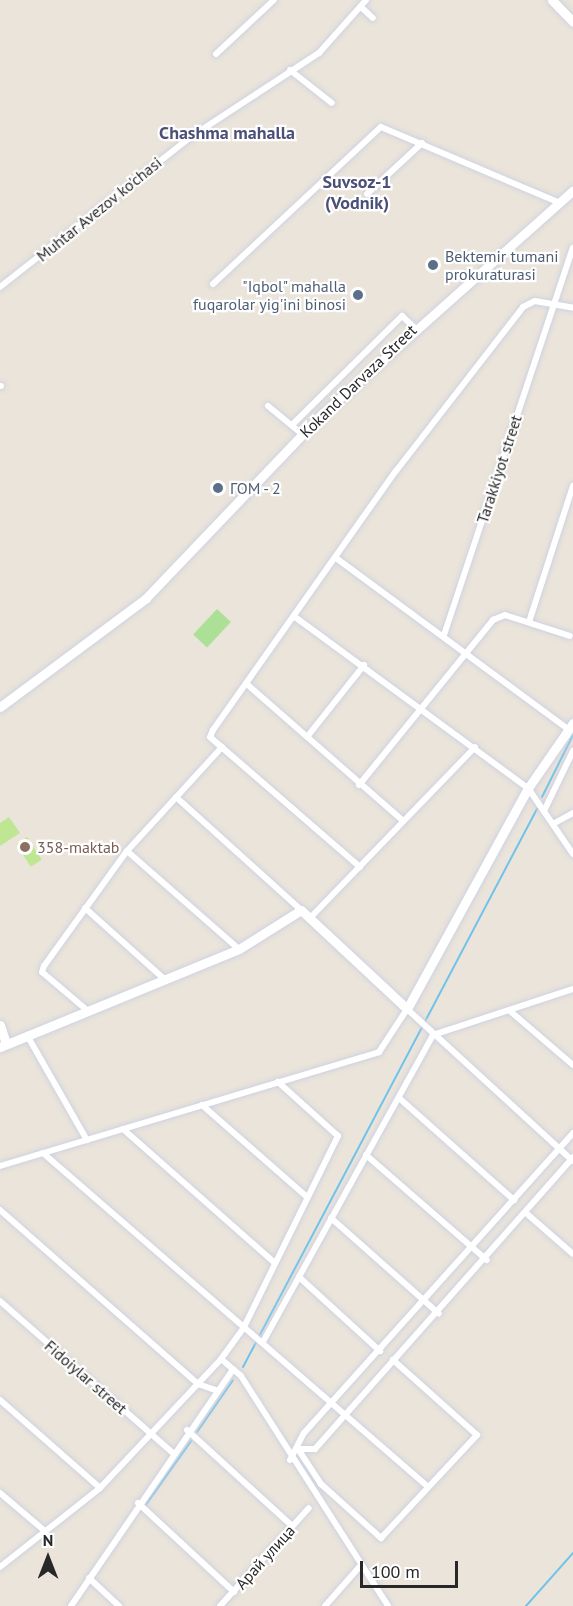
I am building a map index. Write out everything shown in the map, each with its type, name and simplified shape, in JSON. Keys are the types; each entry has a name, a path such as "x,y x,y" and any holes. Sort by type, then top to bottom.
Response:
{"street":[{"path":"216,54 274,0"},
{"name":"Muhtar Avezov ko'chasi","path":"0,286 192,136 319,53 366,0"},
{"path":"552,0 573,22"},
{"path":"361,7 374,18"},
{"path":"290,70 332,103"},
{"path":"213,284 372,132 391,129 558,202"},
{"path":"368,194 422,143"},
{"name":"Kokand Darvaza Street","path":"0,707 158,586 302,434 414,327 573,189"},
{"name":"Tarakkiyot street","path":"444,635 573,248"},
{"path":"360,867 210,737 213,730 249,686 336,558 523,307 535,301 555,302 573,308"},
{"path":"292,425 402,316 414,327"},
{"path":"268,406 302,434"},
{"path":"529,622 573,486"},
{"path":"0,1166 379,1052 407,1009 528,788 571,727 336,558"},
{"path":"359,785 421,709 464,651 499,616 529,622 570,636"},
{"path":"295,617 364,665 528,788 573,854"},
{"path":"307,737 364,665"},
{"path":"249,686 359,785 403,821"},
{"path":"88,1011 42,972 127,851 222,747"},
{"path":"311,917 475,747"},
{"path":"544,812 573,751"},
{"path":"176,797 311,917 433,1035 572,1159 487,1260 346,1411 315,1449 298,1449"},
{"path":"553,824 573,813"},
{"path":"127,851 239,949"},
{"path":"85,908 164,979"},
{"path":"0,1025 3,1045 239,949 301,910"},
{"path":"264,1340 433,1035 573,989"},
{"path":"510,1011 573,1065"},
{"path":"27,1035 87,1140"},
{"path":"0,1567 100,1488 221,1359 244,1327 338,1130 278,1082"},
{"path":"399,1098 514,1200"},
{"path":"202,1105 307,1197"},
{"path":"123,1129 274,1262"},
{"path":"290,1460 298,1449 304,1433 335,1402 573,1133"},
{"path":"43,1153 244,1327 264,1340 346,1411 427,1486"},
{"path":"366,1155 487,1260"},
{"path":"0,1210 198,1384 215,1390"},
{"path":"526,1213 573,1254"},
{"path":"331,1218 439,1314"},
{"path":"299,1277 380,1351"},
{"name":"Fidoiylar street","path":"0,1301 172,1452"},
{"path":"221,1359 233,1369 290,1460 388,1606"},
{"path":"298,1449 321,1485 381,1538 427,1486 477,1435 393,1360"},
{"path":"71,1606 187,1430 233,1369"},
{"path":"0,1400 100,1488"},
{"path":"187,1430 292,1526"},
{"path":"0,1493 46,1532"},
{"path":"138,1503 234,1592"},
{"name":"Арай улица","path":"220,1606 309,1508"},
{"path":"325,1606 361,1565"},
{"path":"89,1578 119,1606"}],"green space":[{"path":"217,609 231,622 207,648 193,635"},
{"path":"9,817 20,833 0,846 0,823"},
{"path":"27,837 42,860 31,867 16,844"}],"waterway":[{"path":"542,797 573,735"},
{"path":"243,1367 537,809"},
{"path":"197,1432 233,1380"},
{"path":"145,1506 191,1441"},
{"path":"526,1606 573,1553"}],"place":[{"name":"Bektemir tumani prokuraturasi","path":"433,265"},
{"name":"\"Iqbol\" mahalla fuqarolar yig'ini binosi","path":"358,295"},
{"name":"ГОМ - 2","path":"218,488"},
{"name":"358-maktab","path":"25,847"}],"district":[{"name":"Chashma mahalla","path":"227,133"},
{"name":"Suvsoz-1 (Vodnik)","path":"357,193"}]}
